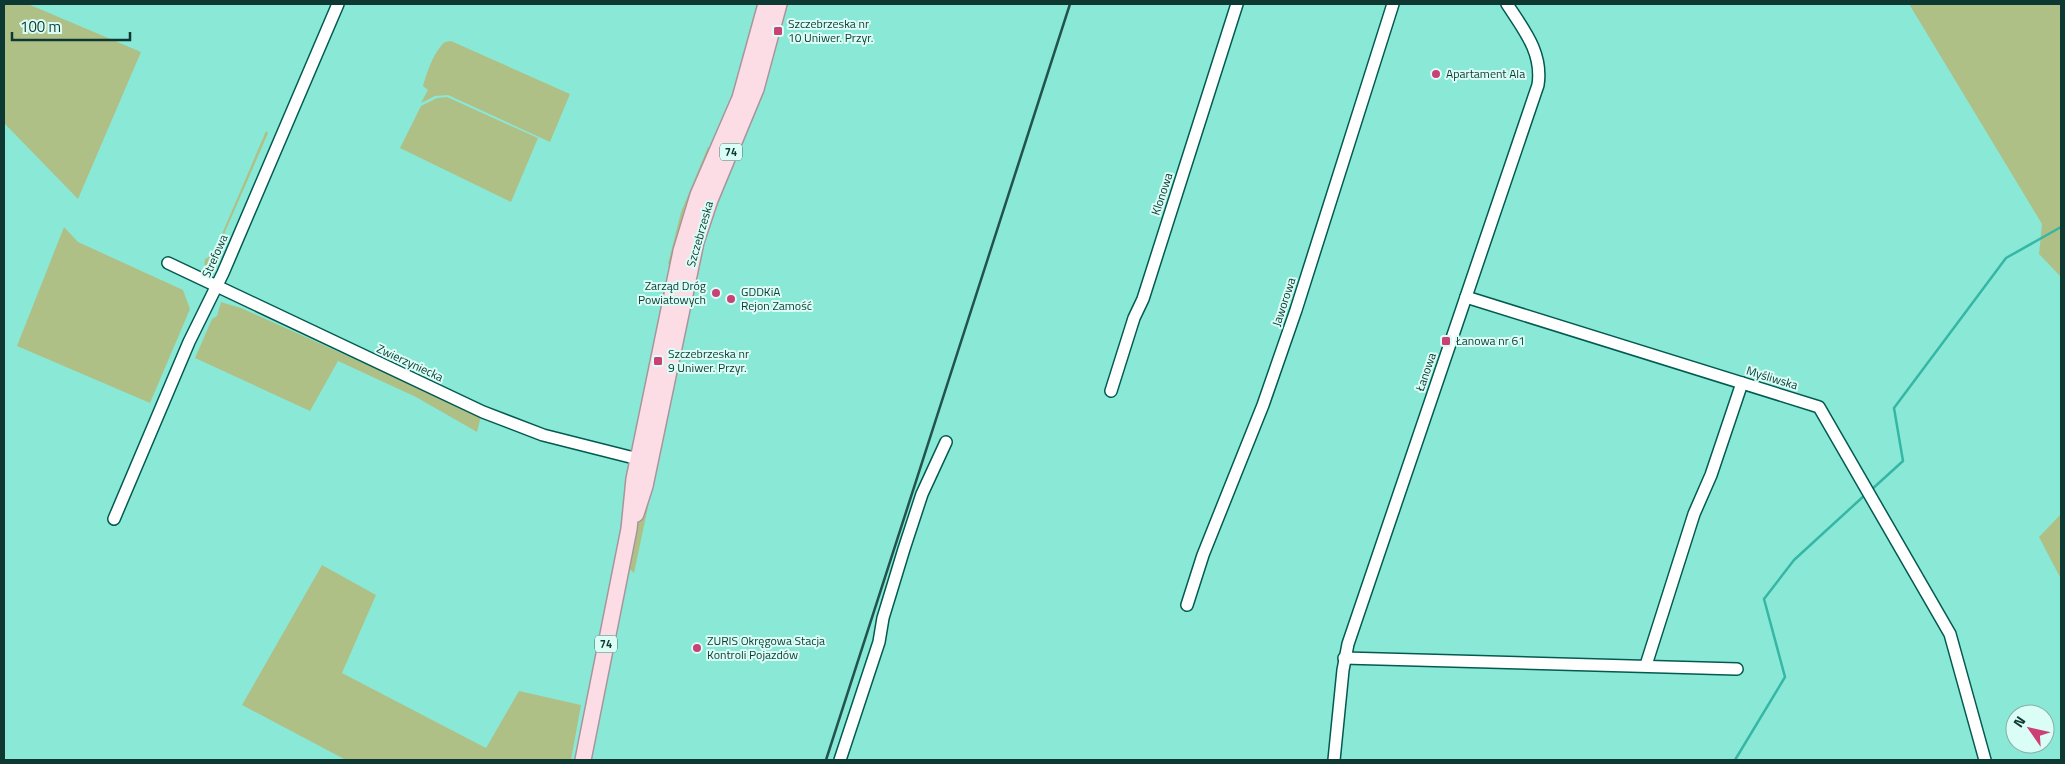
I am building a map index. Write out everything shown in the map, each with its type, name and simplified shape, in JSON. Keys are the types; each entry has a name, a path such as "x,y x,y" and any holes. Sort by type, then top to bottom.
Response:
{"main road":[{"name":"Szczebrzeska","path":"583,760 629,532 639,508 644,461 688,226 698,195 740,98 766,4"},
{"name":"Szczebrzeska","path":"644,461 696,242 710,200 756,89 779,4"}],"street":[{"name":"Strefowa","path":"114,519 189,342 217,287 338,4"},
{"name":"Klonowa","path":"1111,391 1134,318 1143,299 1237,4"},
{"name":"Jaworowa","path":"1187,605 1203,555 1260,413 1296,310 1393,4"},
{"name":"Łanowa","path":"1334,760 1344,658 1535,96 1540,74 1536,52 1507,4"},
{"name":"Zwierzyniecka","path":"168,263 483,412 552,437 644,461"},
{"name":"Myśliwska","path":"1466,297 1819,407 1950,634 1985,760"},
{"path":"1646,665 1694,514 1711,475 1742,383"},
{"path":"840,760 879,642 890,595 922,494 946,442"},
{"path":"1344,658 1737,669"}],"green space":[{"path":"4,4 28,4 141,52 78,199 4,123"},
{"path":"1909,4 2061,4 2061,277 2039,254 2042,224"},
{"path":"451,41 570,94 550,142 448,95 435,96 421,103 428,90 423,86 431,62 441,46 445,42"},
{"path":"447,97 538,138 511,202 400,148 421,106 437,98"},
{"path":"266,131 268,133 225,232 217,265 213,270 207,272 204,270 205,259 213,255"},
{"path":"708,147 714,149 671,265 668,264 681,212"},
{"path":"64,227 78,242 183,290 190,309 150,403 17,346"},
{"path":"221,302 241,308 481,416 477,432 416,397 338,361 310,411 195,358 212,319 217,316"},
{"path":"647,502 649,502 634,573 628,568 634,536"},
{"path":"2061,514 2061,579 2039,537"},
{"path":"322,565 376,595 342,673 486,748 519,691 581,705 571,760 346,760 242,705"}],"waterway":[{"path":"1870,491 1903,461 1894,408 2006,258 2061,227"},
{"path":"1735,760 1785,677 1764,599 1794,560 1866,494"}],"railway":[{"path":"826,760 1070,4"}],"place":[{"name":"Szczebrzeska nr 10 Uniwer. Przyr.","path":"778,31"},
{"name":"Apartament Ala","path":"1436,74"},
{"name":"Zarząd Dróg Powiatowych","path":"716,293"},
{"name":"GDDKiA Rejon Zamość","path":"731,299"},
{"name":"Łanowa nr 61","path":"1446,341"},
{"name":"Szczebrzeska nr 9 Uniwer. Przyr.","path":"658,361"},
{"name":"ZURIS Okręgowa Stacja Kontroli Pojazdów","path":"697,648"}]}
